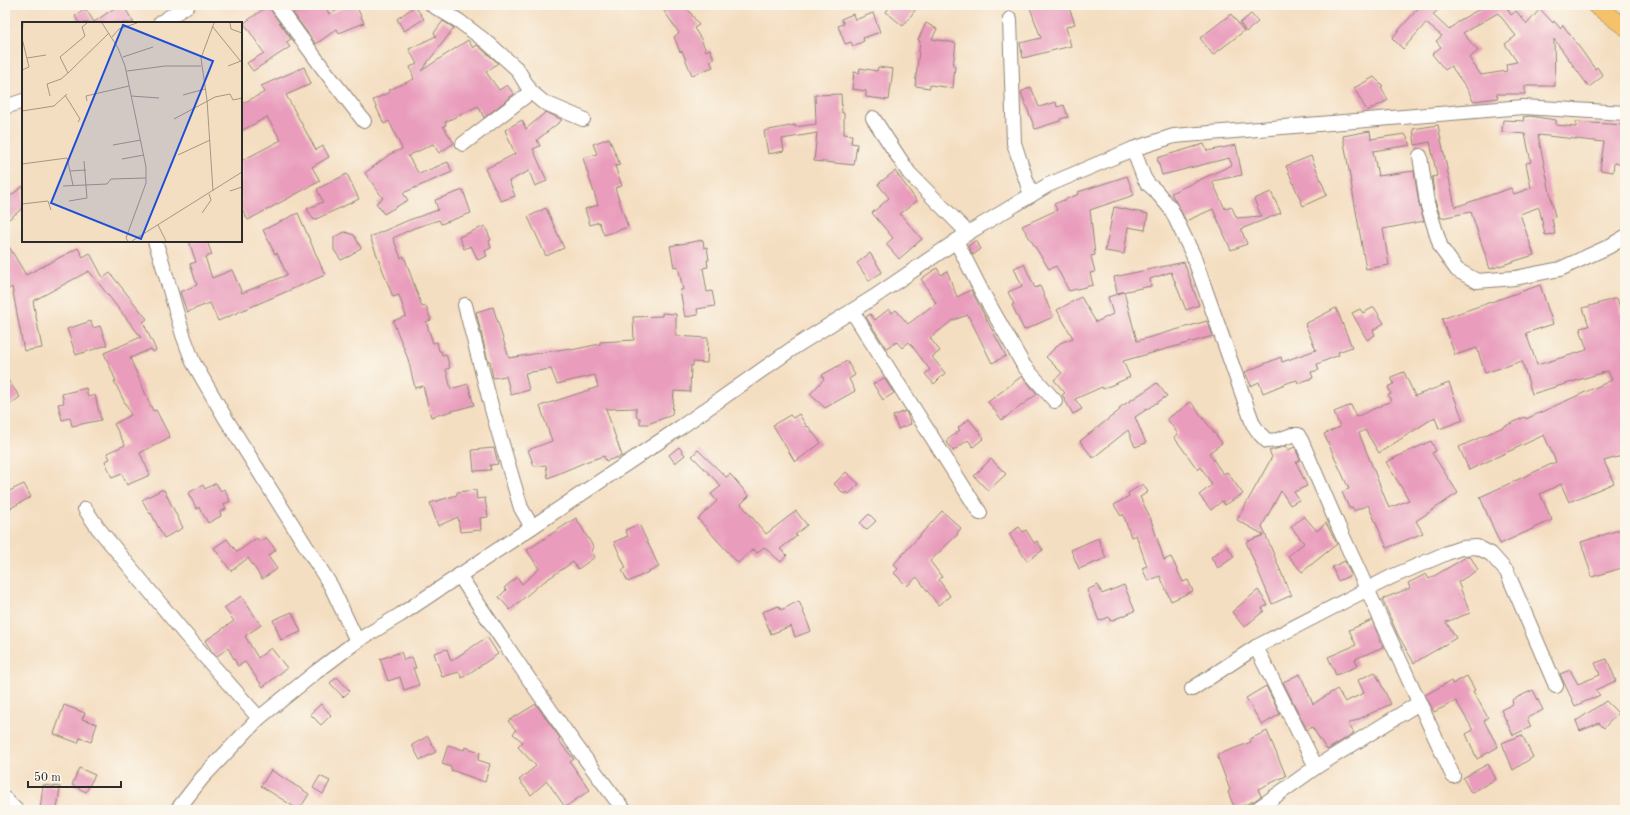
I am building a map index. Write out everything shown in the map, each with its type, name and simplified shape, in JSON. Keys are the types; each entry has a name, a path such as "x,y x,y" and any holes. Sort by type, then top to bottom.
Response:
{"main road":[{"path":"1595,5 1625,27"}],"street":[{"path":"162,22 188,5"},
{"path":"277,5 364,121"},
{"path":"432,5 459,21 488,43 517,69 531,92 543,102 583,119"},
{"path":"1010,18 1014,143 1031,196"},
{"path":"463,144 531,92"},
{"path":"5,107 22,101"},
{"path":"177,810 202,778 259,718 357,641 400,615 681,427 796,346 852,311 968,233 1048,185 1133,149 1174,136 1448,112 1523,107 1625,114"},
{"path":"873,118 909,173 968,233"},
{"path":"1133,149 1144,178 1171,209 1193,254 1253,424 1267,441 1298,435 1453,776"},
{"path":"1420,156 1427,203 1441,248 1457,270 1477,281 1516,278 1560,269 1608,247 1625,237"},
{"path":"956,241 982,292 1024,366 1055,401"},
{"path":"155,242 183,335 193,362 226,419 331,586 357,641"},
{"path":"465,305 493,413 521,508 532,527"},
{"path":"852,311 980,513"},
{"path":"85,509 98,528 185,634 259,718"},
{"path":"1192,689 1256,647 1367,589 1420,564 1461,548 1477,547 1491,554 1507,572 1556,686"},
{"path":"459,575 562,727 624,810"},
{"path":"1256,647 1316,768"},
{"path":"1256,810 1316,768 1419,703"},
{"path":"5,799 16,810"}],"building":[{"path":"119,5 123,5 133,22 94,22"},
{"path":"307,5 325,5 329,14 350,5 356,5 364,23 339,33 337,29 316,44 293,13"},
{"path":"660,5 685,5 699,25 694,28 706,51 710,49 714,59 710,61 713,67 692,75 682,51 680,52 674,37 679,33"},
{"path":"891,5 919,5 903,26 886,12"},
{"path":"1029,5 1068,5 1075,24 1066,27 1071,46 1023,58 1020,43 1041,38"},
{"path":"1421,5 1442,5 1433,15 1449,30 1460,20 1487,5 1512,5 1507,8 1511,15 1516,11 1527,24 1540,9 1560,28 1563,25 1595,69 1597,67 1603,76 1589,87 1554,39 1555,86 1525,86 1525,94 1496,94 1498,98 1473,101 1468,90 1451,66 1445,70 1432,54 1441,47 1436,41 1442,36 1426,23 1403,49 1392,38","holes":["1498,13 1516,36 1505,44 1517,62 1506,64 1507,71 1481,75 1469,58 1478,51 1463,33"]},
{"path":"268,6 291,39 286,42 290,47 253,71 247,63 264,53 244,23"},
{"path":"415,6 424,19 404,31 397,19"},
{"path":"86,9 94,22 78,22 75,16"},
{"path":"873,13 880,32 863,38 864,41 853,46 851,42 845,44 838,26 844,24 841,19 853,14 855,20"},
{"path":"1231,14 1244,31 1213,55 1200,38"},
{"path":"1251,14 1258,22 1246,32 1240,23"},
{"path":"443,21 454,28 421,71 468,40 473,48 477,45 498,63 486,72 499,90 507,85 514,94 484,118 478,106 445,122 446,125 443,126 454,143 439,153 433,144 408,156 419,174 448,162 452,172 403,193 408,200 384,214 376,203 383,198 365,173 390,154 402,149 389,121 384,124 373,100 390,92 389,90 414,79 410,67 417,64 409,49 436,36 434,33"},
{"path":"926,23 937,29 932,39 956,43 953,66 955,66 953,88 930,85 930,88 915,86 920,41 918,40"},
{"path":"304,67 311,84 286,95 316,150 323,146 329,157 312,167 320,181 248,220 242,209 242,160 281,140 267,117 242,130 242,104 265,92 261,86"},
{"path":"878,67 893,69 889,100 866,97 866,91 852,89 854,72 859,73 860,68 877,71"},
{"path":"1374,77 1383,86 1381,87 1388,100 1367,111 1354,88"},
{"path":"1031,87 1039,107 1056,102 1057,107 1064,105 1068,117 1035,129 1021,92"},
{"path":"841,94 842,113 844,113 844,134 852,135 851,143 857,144 854,165 814,161 817,133 782,139 784,151 768,154 764,131 795,125 795,127 816,124 815,95"},
{"path":"546,112 562,120 537,140 540,146 533,149 547,181 535,186 529,171 509,181 515,196 501,201 485,169 515,154 505,130 522,120 526,129"},
{"path":"1530,116 1556,120 1556,125 1576,127 1576,122 1625,125 1625,165 1614,163 1613,172 1600,170 1604,142 1538,135 1555,217 1552,218 1555,234 1545,235 1539,207 1520,214 1534,255 1490,269 1471,212 1441,218 1435,201 1432,177 1437,176 1430,142 1415,145 1413,129 1438,125 1455,207 1511,188 1514,194 1531,188 1526,163 1531,162 1525,134 1502,132 1503,120 1524,121 1523,117"},
{"path":"1370,131 1371,139 1405,134 1411,145 1373,151 1378,176 1414,171 1419,204 1424,221 1383,229 1389,265 1366,269 1343,136"},
{"path":"609,138 620,165 615,166 622,186 615,188 628,227 604,235 599,222 590,225 585,209 598,205 583,158 597,154 593,144"},
{"path":"1204,144 1207,151 1236,145 1242,175 1212,181 1225,209 1231,206 1237,218 1261,216 1254,199 1271,192 1281,213 1241,229 1247,244 1231,250 1213,209 1186,221 1171,193 1232,165 1229,158 1162,175 1157,158"},
{"path":"1311,156 1327,195 1303,206 1286,166"},
{"path":"895,171 917,201 900,214 922,239 899,259 886,244 893,238 872,213 889,198 878,184"},
{"path":"347,174 359,199 314,220 307,209 323,202 317,189"},
{"path":"1127,176 1134,195 1090,210 1095,255 1091,256 1095,272 1090,273 1093,285 1069,291 1056,266 1049,269 1022,226 1057,210 1054,204 1079,194 1078,192"},
{"path":"22,187 22,209 5,222 5,200"},
{"path":"463,190 471,213 441,224 439,220 414,228 393,238 401,258 404,256 422,307 426,306 431,320 426,322 433,343 437,342 439,351 441,351 442,355 446,354 450,368 446,369 451,389 468,384 474,405 431,417 423,386 415,388 408,359 393,321 406,316 399,295 393,297 370,237 409,220 438,210 435,200"},
{"path":"1114,207 1148,214 1145,230 1128,227 1124,254 1105,251"},
{"path":"546,208 564,248 546,256 528,217"},
{"path":"298,213 325,275 218,321 210,303 187,312 180,292 197,285 190,264 196,262 189,242 207,242 212,255 205,257 212,278 232,270 242,293 287,275 277,253 275,254 263,230"},
{"path":"485,226 491,240 489,241 491,248 485,251 487,256 478,260 471,246 464,249 459,237"},
{"path":"345,232 354,235 361,248 352,255 341,260 334,250 334,237"},
{"path":"5,240 26,275 78,248 83,257 90,253 103,278 110,273 147,319 143,322 156,350 153,352 151,349 130,358 153,411 156,410 170,437 140,453 150,475 127,485 122,474 112,478 105,461 110,459 107,453 125,445 114,424 131,415 114,381 116,381 104,353 141,337 89,271 33,301 42,348 24,351 12,287 5,291"},
{"path":"703,240 704,248 707,247 709,260 707,260 708,267 703,268 707,292 712,291 715,306 697,309 698,315 685,317 680,290 683,290 678,266 674,267 670,246"},
{"path":"976,240 981,249 973,255 968,246"},
{"path":"870,253 882,272 869,281 857,263"},
{"path":"1184,262 1199,305 1186,310 1171,272 1150,279 1151,286 1117,293 1114,277"},
{"path":"1024,264 1035,288 1040,286 1053,317 1024,330 1012,305 1014,304 1008,292 1022,286 1014,268"},
{"path":"937,268 941,275 947,271 957,297 971,290 1006,356 992,363 968,315 953,320 930,338 940,351 932,357 945,373 934,384 925,374 930,370 909,342 902,348 897,342 886,348 866,317 870,314 875,320 889,309 892,313 896,310 908,324 936,303 921,279"},
{"path":"1540,285 1553,324 1526,333 1537,365 1587,350 1580,328 1589,326 1583,308 1617,298 1625,325 1625,455 1604,461 1614,483 1569,502 1561,484 1540,494 1552,520 1500,544 1480,497 1556,462 1544,435 1469,470 1459,447 1525,417 1526,419 1612,380 1608,371 1532,394 1522,361 1485,373 1477,348 1455,355 1442,319"},
{"path":"1124,292 1137,341 1207,321 1213,336 1123,361 1130,377 1075,399 1082,409 1073,414 1062,395 1065,393 1054,380 1062,373 1046,357 1060,343 1073,338 1057,310 1081,297 1096,322 1113,314 1108,297"},
{"path":"493,307 509,358 570,348 571,350 600,344 600,342 634,340 633,317 662,316 662,313 676,314 676,336 708,338 707,363 693,362 693,366 691,365 690,392 674,391 672,415 648,424 640,424 640,418 637,418 636,408 606,409 622,456 606,461 604,456 548,478 546,465 534,466 528,450 552,441 540,406 598,387 595,375 557,384 551,369 525,373 529,390 511,395 506,376 493,378 490,361 488,361 476,312"},
{"path":"1374,307 1384,323 1373,330 1375,335 1367,340 1352,313 1360,309 1363,313"},
{"path":"1336,308 1352,347 1338,352 1339,355 1317,364 1319,370 1311,372 1313,378 1298,383 1297,380 1290,382 1263,393 1259,382 1251,386 1245,372 1281,357 1282,362 1316,350 1305,324"},
{"path":"91,321 93,328 100,326 107,345 76,355 67,329"},
{"path":"847,361 855,375 849,379 855,391 825,408 810,394 824,379 822,375"},
{"path":"1404,372 1415,396 1449,383 1463,420 1439,429 1435,417 1379,453 1365,430 1359,433 1389,508 1409,500 1386,462 1431,441 1436,451 1432,453 1458,493 1416,521 1423,533 1387,548 1368,505 1354,511 1352,508 1349,508 1342,492 1349,489 1324,434 1340,427 1334,412 1351,405 1356,417 1391,401 1388,395 1391,394 1388,387 1394,384 1391,377"},
{"path":"5,376 20,397 5,408"},
{"path":"1022,376 1037,394 1002,420 988,402"},
{"path":"884,378 894,393 883,400 873,384"},
{"path":"1157,383 1167,396 1135,417 1146,443 1135,447 1128,430 1093,458 1080,441 1120,410 1119,408"},
{"path":"86,388 88,397 95,395 101,420 72,426 70,418 62,420 58,404 64,403 62,394"},
{"path":"1191,402 1222,443 1209,453 1223,474 1227,472 1243,494 1225,505 1222,501 1211,510 1199,495 1212,485 1201,467 1198,470 1174,437 1178,434 1167,419"},
{"path":"906,411 911,424 898,429 893,416"},
{"path":"799,414 807,427 808,426 821,443 795,462 773,425 790,415 793,418"},
{"path":"969,419 984,438 973,447 968,440 953,451 946,441 960,430 958,428"},
{"path":"1286,446 1288,450 1295,447 1300,460 1296,462 1307,486 1294,492 1299,500 1290,505 1281,491 1262,526 1288,589 1292,595 1272,604 1246,542 1264,535 1237,520 1272,457 1269,451"},
{"path":"679,447 685,455 675,463 669,455"},
{"path":"494,448 498,464 490,465 491,470 474,471 472,450"},
{"path":"698,450 726,477 730,474 749,496 741,504 766,534 796,511 807,525 795,535 797,536 780,549 787,555 781,562 764,547 757,553 753,549 738,563 698,519 717,501 711,494 721,486 692,456"},
{"path":"991,459 1006,474 988,491 974,476"},
{"path":"846,472 859,484 849,494 847,492 844,494 834,484"},
{"path":"216,483 221,491 224,489 230,501 224,504 226,509 220,512 221,516 208,523 199,507 197,509 188,493 203,485 205,489"},
{"path":"24,484 31,497 5,511 5,493"},
{"path":"1143,484 1148,492 1140,497 1150,517 1164,560 1171,557 1183,582 1188,580 1193,591 1171,601 1160,576 1148,581 1142,568 1147,566 1136,535 1131,537 1123,514 1121,516 1114,505 1129,496 1128,493"},
{"path":"161,490 164,490 183,528 164,538 151,513 150,514 142,500"},
{"path":"476,490 477,499 485,498 488,517 480,518 481,530 460,532 458,517 438,526 430,503 457,495 457,492"},
{"path":"942,511 961,528 957,533 958,534 930,561 942,577 939,580 950,596 938,605 917,577 907,586 894,573 898,569 894,564"},
{"path":"869,514 876,521 866,530 860,523"},
{"path":"1304,516 1317,531 1326,523 1337,544 1302,572 1288,556 1304,543 1291,527"},
{"path":"576,518 594,548 591,550 595,557 578,569 573,562 539,585 510,610 499,597 506,590 504,588 517,577 522,584 539,569 527,550"},
{"path":"639,524 659,567 628,582 622,570 626,568 614,542 628,536 625,530"},
{"path":"1019,527 1023,532 1026,530 1034,543 1037,541 1043,550 1027,561 1009,534"},
{"path":"1625,528 1625,567 1592,577 1581,542"},
{"path":"266,537 276,550 268,556 277,569 262,579 248,558 231,571 214,548 227,539 237,552 257,538 260,542"},
{"path":"1098,538 1106,558 1079,569 1071,550"},
{"path":"1227,546 1234,557 1218,568 1211,557"},
{"path":"1470,556 1478,570 1458,582 1470,613 1446,622 1456,638 1414,663 1398,635 1382,599 1410,588 1408,583 1426,574 1429,579"},
{"path":"1345,561 1351,575 1338,581 1332,567"},
{"path":"1098,585 1102,594 1124,585 1135,611 1110,621 1109,617 1099,621 1087,590"},
{"path":"1258,590 1268,605 1262,608 1264,611 1244,627 1232,612"},
{"path":"241,596 261,625 245,636 258,658 271,648 287,668 263,687 245,662 238,666 228,648 216,657 205,641 234,621 224,608"},
{"path":"799,601 811,631 795,637 791,626 771,634 762,612 779,606 781,610"},
{"path":"292,612 301,632 281,640 273,620"},
{"path":"1372,620 1383,647 1355,659 1358,666 1336,675 1328,657 1356,645 1349,630"},
{"path":"487,637 498,654 462,678 459,672 442,677 434,653 447,649 451,661"},
{"path":"401,652 404,660 412,657 416,668 413,668 419,685 404,690 400,677 388,681 380,659"},
{"path":"1607,659 1616,681 1595,690 1600,695 1575,706 1560,674 1570,670 1578,684 1600,675 1595,663"},
{"path":"1375,672 1391,704 1348,724 1354,733 1327,750 1312,727 1307,730 1283,682 1300,674 1313,704 1337,689 1345,702 1364,693 1358,680"},
{"path":"1467,676 1475,690 1473,691 1488,718 1484,721 1498,747 1477,759 1466,734 1473,730 1456,701 1434,712 1425,695 1451,681 1452,684"},
{"path":"337,677 350,691 343,697 330,683"},
{"path":"1266,686 1280,714 1262,725 1246,698"},
{"path":"1533,690 1543,710 1527,718 1531,727 1513,735 1501,710 1513,704 1512,700"},
{"path":"1606,701 1618,713 1604,728 1599,723 1580,731 1576,721"},
{"path":"321,704 331,715 321,725 310,714"},
{"path":"536,704 560,738 558,740 574,759 570,762 590,790 565,807 547,781 531,795 519,780 536,766 518,747 523,742 513,734 516,730 508,721"},
{"path":"64,705 85,713 82,719 97,724 91,742 80,738 78,743 54,734"},
{"path":"1267,731 1286,776 1258,789 1261,796 1254,801 1235,809 1228,792 1230,790 1217,755 1251,742 1250,739"},
{"path":"1522,735 1533,757 1513,770 1502,743"},
{"path":"428,736 436,752 420,760 412,745"},
{"path":"448,745 464,750 465,747 480,752 478,760 490,764 485,782 451,770 451,767 442,764"},
{"path":"1488,764 1496,779 1471,793 1463,778"},
{"path":"79,768 95,775 86,792 72,785"},
{"path":"271,770 309,794 299,810 261,786"},
{"path":"320,776 330,781 323,794 313,788"},
{"path":"43,785 60,787 57,810 40,810"}]}
